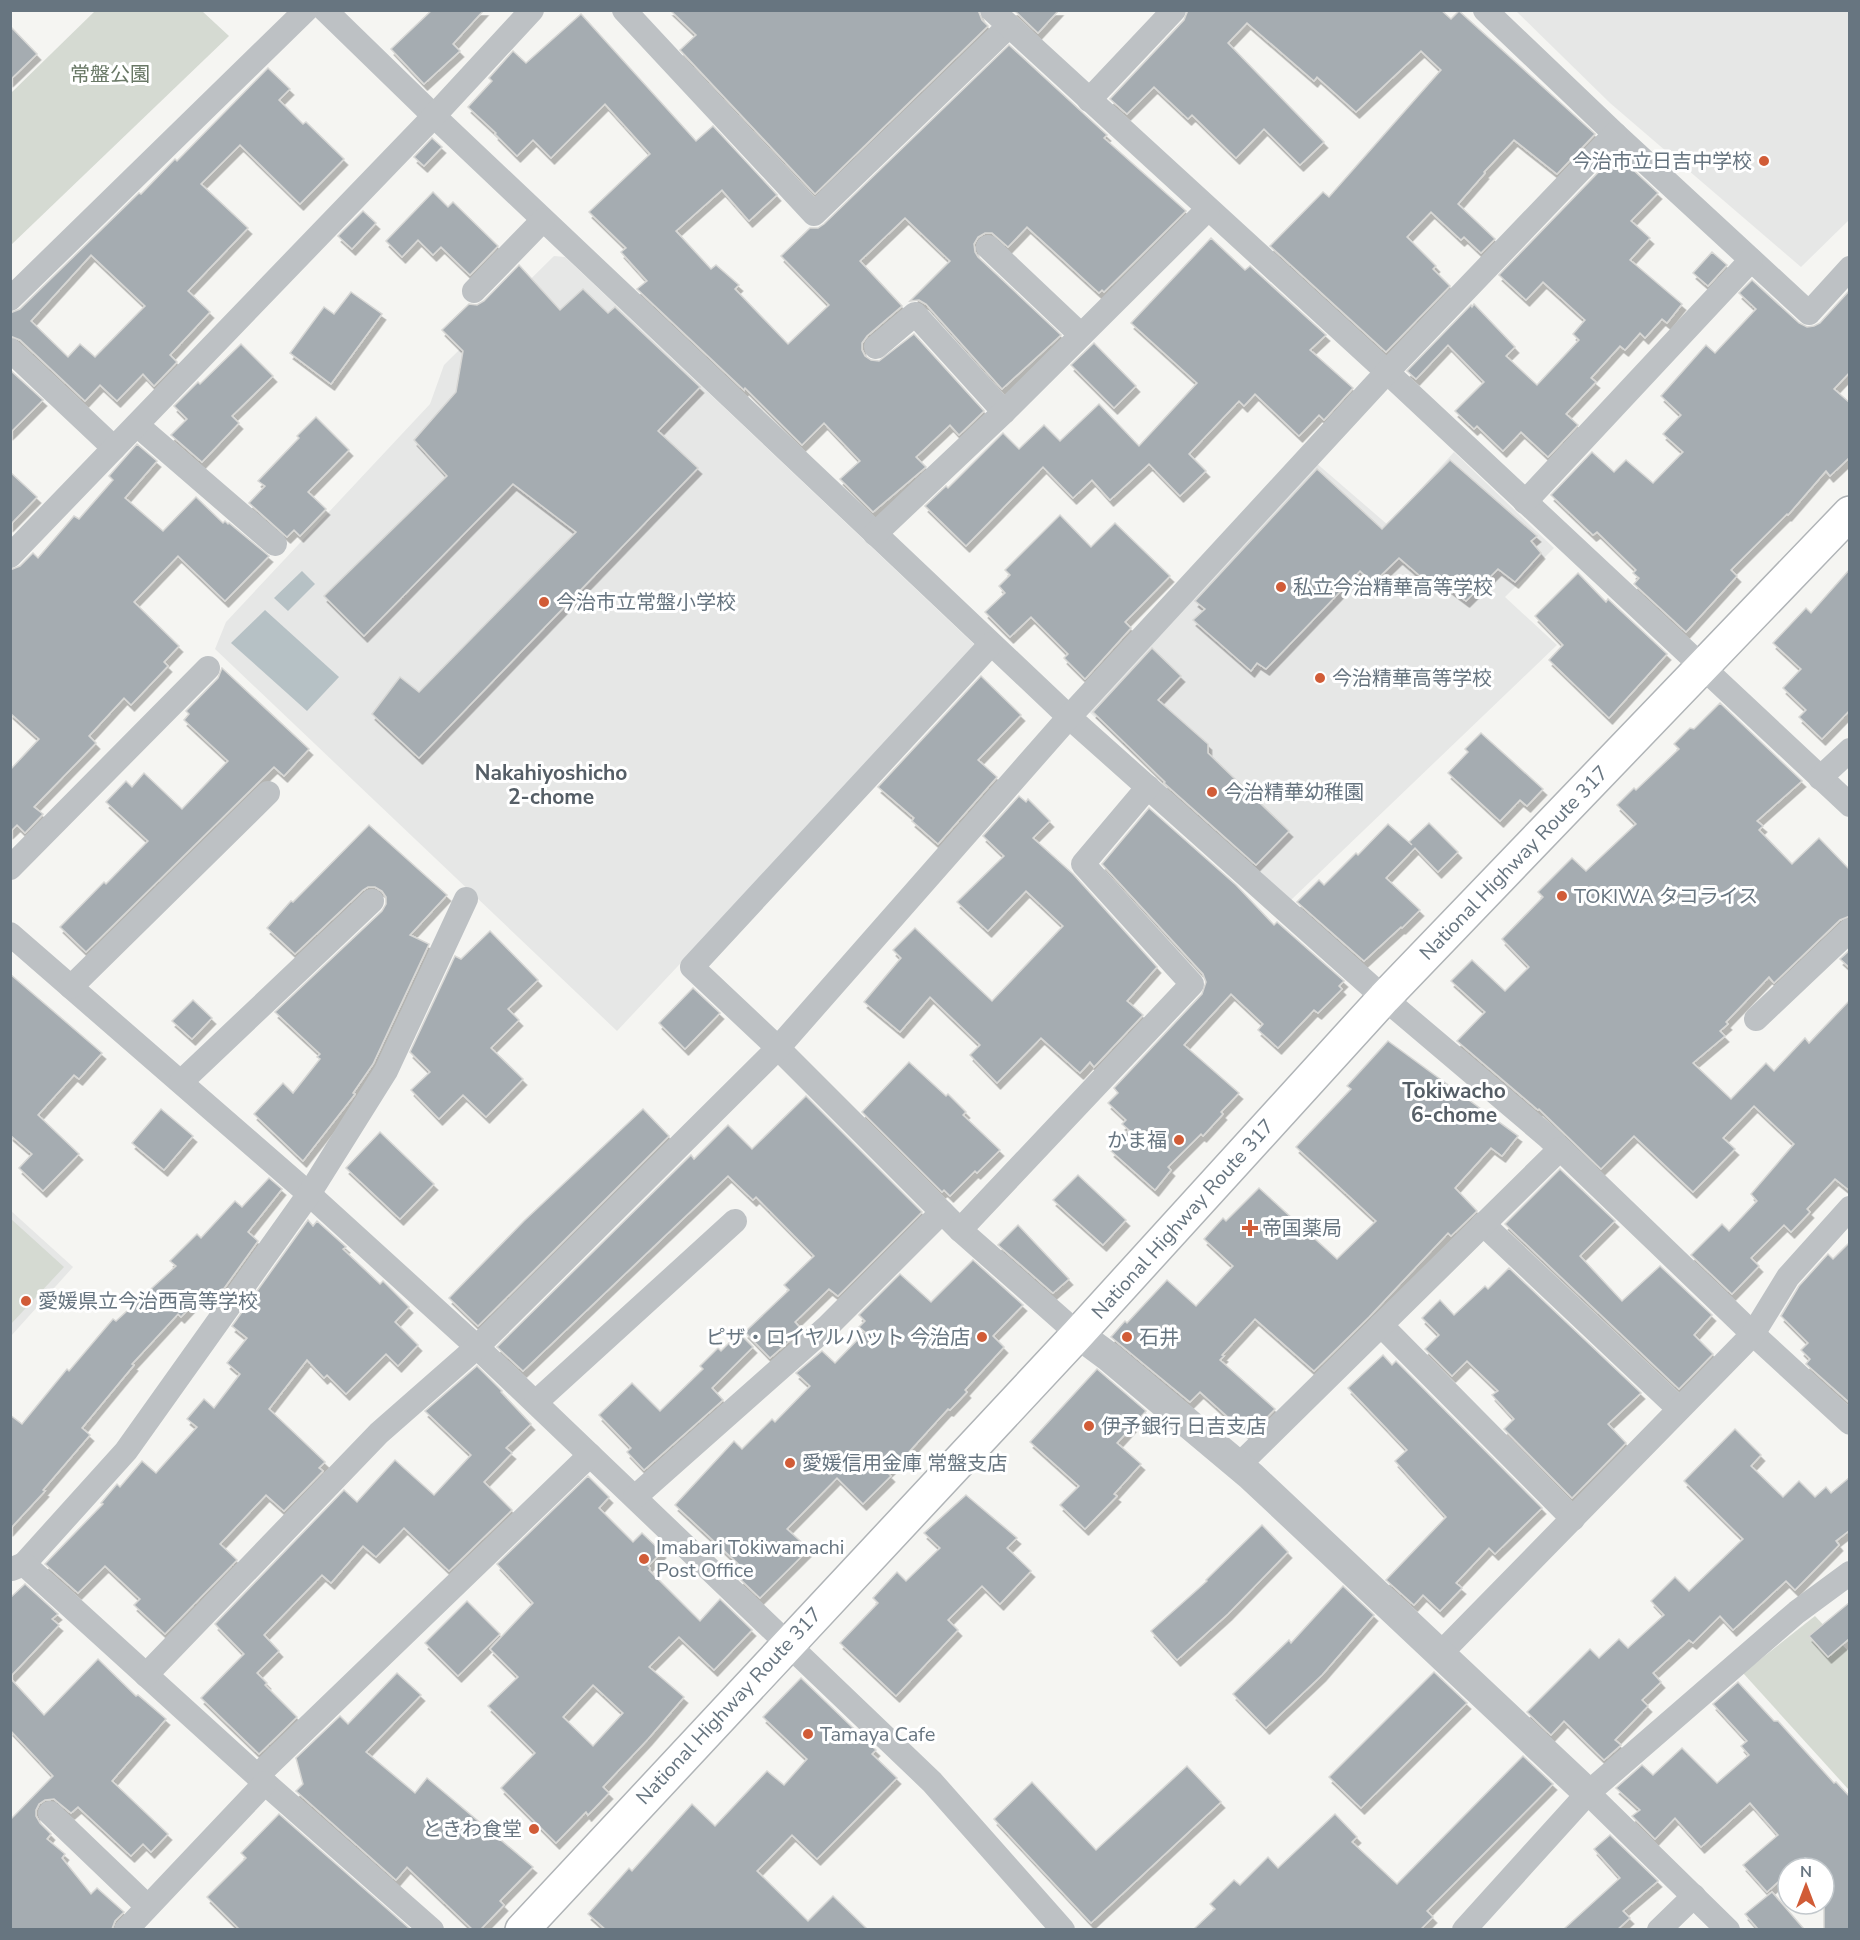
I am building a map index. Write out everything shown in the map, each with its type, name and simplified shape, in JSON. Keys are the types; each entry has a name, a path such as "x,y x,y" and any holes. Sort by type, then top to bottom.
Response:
{"highway":[{"name":"National Highway Route 317","path":"522,1929 1078,1334 1384,998 1850,513"}],"street":[{"path":"10,299 306,10"},
{"path":"325,10 543,220 1069,717 1384,998 1560,1149 1753,1334 1849,1422"},
{"path":"10,556 434,116 532,10"},
{"path":"624,10 814,213 1000,18 1387,372 1850,805"},
{"path":"1089,100 1174,10"},
{"path":"1485,10 1809,313 1850,268"},
{"path":"146,1675 379,1433 477,1347 778,1048 1069,717 1387,372 1615,134"},
{"path":"875,534 1004,412 1208,209"},
{"path":"474,291 543,220"},
{"path":"988,248 1081,335"},
{"path":"1524,502 1751,260"},
{"path":"876,347 915,314 1004,412"},
{"path":"10,350 114,448"},
{"path":"137,425 275,544"},
{"path":"991,644 692,967 778,1048 960,1230 1078,1334 1109,1357 1238,1466 1588,1793 1728,1929"},
{"path":"10,868 208,668"},
{"path":"1820,778 1850,750"},
{"path":"960,1230 1192,984 1083,864 1148,788"},
{"path":"71,987 268,793"},
{"path":"432,1929 261,1780 146,1675 17,1566 126,1451 309,1194 386,1071 466,899"},
{"path":"181,1082 372,901"},
{"path":"1756,1019 1850,930"},
{"path":"10,934 309,1194 536,1402 932,1782 1063,1929"},
{"path":"1238,1466 1560,1149"},
{"path":"1440,1654 1753,1334 1788,1277 1850,1208"},
{"path":"635,1497 827,1327 942,1212"},
{"path":"536,1402 735,1221"},
{"path":"1483,1224 1679,1409"},
{"path":"1381,1325 1573,1519"},
{"path":"126,1929 261,1780 590,1455"},
{"path":"1464,1929 1588,1793 1797,1612 1850,1573"},
{"path":"50,1813 147,1906"},
{"path":"1659,1929 1694,1896"}],"shaded area":[{"name":"今治市立日吉中学校","path":"1516,11 1849,11 1849,220 1801,267 1610,103"},
{"path":"554,256 565,257 977,647 617,1031 215,649 226,622 430,404 444,365"},
{"name":"今治精華高等学校","path":"1454,452 1554,548 1505,597 1557,645 1291,900 1087,710 1315,462 1388,525"},
{"path":"302,571 315,584 288,611 274,598"},
{"path":"265,610 339,677 307,711 231,643"},
{"name":"愛媛県立今治西高等学校","path":"10,1210 73,1267 11,1336 10,1336"}],"green space":[{"name":"常盤公園","path":"95,11 202,11 229,36 11,245 11,93"},
{"name":"愛媛県立今治西高等学校","path":"11,1219 64,1267 11,1324"},
{"path":"1815,1616 1849,1652 1849,1790 1743,1673"}],"building":[{"path":"432,10 484,10 453,44 460,51 424,84 391,49"},
{"path":"670,10 978,10 982,20 988,26 815,194 680,50 696,35"},
{"path":"1014,10 1059,10 1038,33"},
{"path":"1188,10 1441,10 1451,19 1459,11 1595,134 1557,174 1514,140 1458,204 1495,239 1481,253 1464,237 1461,240 1431,212 1407,237 1436,266 1433,269 1450,286 1386,352 1270,246 1323,192 1329,197 1441,70 1421,51 1356,112 1317,77 1314,81 1247,23 1228,43 1324,142 1300,165 1264,129 1236,158 1192,115 1188,119 1154,87 1127,114 1110,99 1184,20"},
{"path":"581,14 696,141 713,126 777,195 749,221 722,190 676,231 711,269 716,265 739,285 735,289 788,344 829,305 781,256 810,228 818,228 824,224 1009,45 1107,135 1104,138 1186,211 1104,292 1102,290 1099,293 1027,227 1008,247 992,233 985,233 978,237 974,244 978,257 1061,335 1002,389 926,304 919,300 910,301 950,261 905,218 860,261 902,306 867,336 862,343 865,356 879,361 914,334 984,411 959,435 950,425 916,457 926,467 873,512 840,479 860,461 824,423 802,445 745,388 744,390 637,289 647,281 621,252 626,248 589,212 650,154 605,104 551,158 533,140 517,156 468,107 492,81 489,78 513,51 526,63"},
{"path":"10,26 37,54 10,80"},
{"path":"268,68 290,89 279,100 303,124 306,122 344,159 300,204 240,145 201,184 248,228 188,291 210,312 170,355 177,362 154,386 143,374 117,401 100,385 85,401 20,340 10,336 10,313 20,309 175,159 177,161","holes":["91,255 145,306 95,357 80,344 68,357 31,321"]},
{"path":"432,138 442,147 424,166 414,157"},
{"path":"1616,154 1658,193 1631,221 1650,238 1630,260 1682,304 1667,323 1662,319 1645,338 1640,333 1625,350 1620,346 1591,378 1596,382 1566,414 1578,425 1548,457 1521,432 1503,451 1477,426 1474,429 1455,411 1484,382 1448,345 1416,379 1407,371 1474,304 1515,347 1506,356 1537,385 1579,340 1573,334 1585,320 1543,282 1526,300 1499,275"},
{"path":"433,192 448,207 453,202 498,246 470,275 441,247 433,255 418,240 402,257 386,241"},
{"path":"363,211 376,223 352,249 338,236"},
{"path":"1211,238 1245,270 1250,266 1326,335 1310,350 1353,388 1324,420 1319,415 1299,436 1255,394 1244,406 1239,401 1189,454 1206,471 1180,496 1149,464 1110,500 1092,480 1073,498 1043,467 966,546 925,506 946,486 948,488 1003,433 1019,449 1044,425 1060,441 1099,404 1139,446 1197,383 1131,323"},
{"path":"1712,252 1727,265 1708,286 1693,273"},
{"path":"519,265 560,310 583,289 608,313 615,307 700,387 658,431 698,468 419,758 372,714 400,677 419,692 576,532 513,484 364,636 324,596 447,476 414,440 456,392 463,351 442,330 469,304 477,305 484,301"},
{"path":"1752,280 1799,323 1807,327 1820,323 1850,290 1850,372 1834,389 1850,403 1850,457 1830,476 1826,471 1788,515 1731,570 1737,576 1686,632 1634,584 1639,578 1633,573 1636,570 1597,532 1593,535 1551,495 1592,452 1614,472 1626,460 1653,483 1683,452 1663,434 1681,415 1661,396 1706,345 1715,353 1756,309 1739,293"},
{"path":"351,292 382,314 331,384 290,353 324,307 334,314"},
{"path":"1094,343 1136,386 1114,408 1071,365"},
{"path":"241,344 273,376 232,416 239,423 202,462 171,435 187,419 174,406"},
{"path":"10,370 43,400 10,433"},
{"path":"316,417 349,450 308,492 326,509 300,536 294,530 287,537 249,503 265,486 258,481"},
{"path":"137,444 157,461 125,498 163,531 196,497 223,523 225,521 229,523 269,556 225,601 178,556 134,602 179,646 164,662 168,666 131,705 124,698 89,736 96,743 34,807 43,814 25,833 17,825 10,832 10,770 39,739 10,713 10,570 20,566 33,553 38,558 74,516 79,519 113,480 109,476"},
{"path":"1450,460 1537,536 1531,541 1541,553 1515,582 1498,569 1466,601 1438,580 1427,582 1399,558 1373,583 1360,571 1266,669 1257,663 1251,671 1193,620 1205,609 1195,601 1317,469 1382,529"},
{"path":"10,472 37,497 10,525"},
{"path":"1060,515 1091,547 1115,523 1170,576 1125,622 1131,628 1085,679 1064,658 1068,654 1031,617 1010,637 985,612 1005,593 999,586 1010,575 1005,570"},
{"path":"1850,569 1850,710 1822,739 1799,717 1806,710 1783,688 1801,669 1773,643 1806,608 1811,613"},
{"path":"1578,573 1606,602 1608,599 1667,654 1609,718 1549,660 1563,645 1535,616"},
{"name":"今治精華幼稚園","path":"1152,648 1181,676 1158,700 1208,744 1208,753 1289,831 1256,865 1164,783 1093,712"},
{"path":"222,668 309,749 284,776 274,767 86,952 60,927 148,841 106,802 126,781 132,787 144,773 182,809 228,761 184,720 189,714 186,711 218,678"},
{"path":"981,676 1021,715 978,760 997,777 938,844 912,821 914,818 878,787"},
{"path":"1720,703 1802,781 1757,821 1763,826 1759,830 1792,864 1819,838 1850,870 1850,916 1840,920 1774,983 1769,977 1726,1022 1728,1024 1720,1031 1725,1036 1693,1063 1731,1099 1766,1063 1774,1071 1805,1038 1809,1043 1850,1000 1850,1191 1835,1179 1807,1209 1810,1212 1791,1232 1784,1225 1751,1258 1759,1266 1732,1294 1691,1255 1722,1224 1729,1231 1757,1201 1751,1194 1794,1144 1754,1106 1723,1138 1735,1149 1693,1192 1634,1136 1601,1169 1539,1109 1457,1041 1485,1012 1451,981 1472,960 1505,991 1529,967 1502,939 1543,897 1538,892 1572,858 1586,871 1636,824 1617,805 1679,749 1674,744 1690,728 1694,729"},
{"path":"1481,733 1543,789 1527,806 1520,800 1500,821 1448,773 1468,752 1465,749"},
{"path":"1019,796 1026,802 1028,799 1050,821 1033,838 1073,874 1157,967 1127,1001 1143,1015 1094,1067 1090,1062 1080,1073 1041,1038 997,1083 970,1055 980,1045 930,997 900,1032 864,1002 901,958 893,950 915,928 992,1001 1063,926 1026,891 988,931 957,902 1004,856 983,836"},
{"path":"1149,808 1236,885 1274,925 1277,922 1344,981 1339,986 1342,989 1318,1013 1314,1010 1278,1048 1258,1030 1263,1024 1231,994 1184,1045 1239,1093 1203,1136 1201,1134 1168,1167 1171,1170 1155,1190 1111,1151 1129,1130 1122,1124 1126,1120 1108,1103 1118,1093 1114,1088 1202,994 1206,982 1203,974 1102,864"},
{"path":"1429,823 1458,852 1438,872 1415,848 1386,878 1420,910 1364,961 1297,902 1319,880 1324,885 1388,824 1412,845 1409,842"},
{"path":"369,825 447,895 410,935 429,944 373,1064 353,1093 355,1094 303,1161 254,1114 283,1083 293,1093 320,1059 317,1057 320,1054 275,1012 382,911 386,904 386,897 375,887 363,890 295,954 267,928 291,901 293,902"},
{"path":"490,931 538,980 508,1009 519,1020 491,1048 523,1079 486,1117 463,1095 439,1119 411,1090 430,1072 410,1052 455,956 461,959"},
{"path":"1850,950 1850,968 1840,959"},
{"path":"10,974 102,1053 79,1079 74,1075 38,1115 79,1154 43,1191 19,1168 32,1154 10,1135"},
{"path":"693,988 720,1013 685,1049 659,1023"},
{"path":"193,1000 212,1018 192,1039 172,1021"},
{"path":"1388,1041 1518,1136 1502,1156 1491,1148 1455,1188 1477,1211 1451,1236 1448,1233 1369,1317 1314,1371 1255,1319 1222,1355 1224,1356 1220,1360 1275,1409 1249,1436 1200,1392 1190,1402 1111,1337 1167,1280 1196,1306 1233,1266 1204,1239 1223,1218 1226,1221 1259,1188 1337,1259 1376,1221 1296,1147 1351,1089 1347,1086"},
{"path":"909,1062 946,1096 948,1094 966,1112 963,1115 1000,1150 950,1196 944,1190 942,1192 862,1112"},
{"path":"806,1096 922,1212 838,1296 829,1289 795,1322 802,1330 770,1358 745,1332 789,1290 784,1285 814,1256 756,1197 753,1200 728,1176 523,1371 497,1347 691,1155 694,1159 728,1125 752,1149"},
{"path":"161,1109 193,1136 164,1170 132,1143"},
{"path":"643,1109 669,1136 478,1326 449,1298 524,1221"},
{"path":"380,1132 434,1184 400,1219 346,1168"},
{"path":"1560,1169 1615,1221 1580,1256 1622,1301 1660,1266 1712,1315 1694,1335 1713,1354 1679,1389 1505,1224"},
{"path":"1078,1175 1126,1220 1103,1245 1053,1200"},
{"path":"269,1178 282,1189 248,1232 258,1241 210,1308 198,1299 181,1317 178,1314 132,1364 134,1365 82,1428 90,1435 43,1490 45,1491 10,1529 10,1415 22,1424 67,1369 69,1371 113,1319 116,1321 176,1266 170,1261 197,1234 201,1238 235,1201 242,1207"},
{"path":"308,1220 313,1226 317,1221 346,1247 343,1249 380,1284 383,1281 409,1307 395,1322 418,1345 398,1366 386,1354 346,1394 327,1375 324,1378 307,1360 269,1409 325,1462 319,1468 323,1471 284,1511 266,1495 220,1544 237,1560 165,1634 134,1605 140,1599 105,1566 78,1593 45,1564 103,1504 101,1503 117,1484 120,1487 142,1461 156,1473 197,1427 187,1419 204,1399 214,1408 240,1374 227,1363 247,1338 232,1326"},
{"path":"1018,1225 1069,1279 1053,1293 998,1245"},
{"path":"1850,1242 1850,1403 1806,1364 1810,1359 1801,1350 1808,1343 1781,1316 1799,1286 1828,1254 1833,1259"},
{"path":"973,1260 1023,1305 993,1336 1004,1347 965,1390 967,1392 887,1472 891,1476 863,1504 837,1478 787,1529 809,1549 760,1598 740,1579 747,1572 675,1505 734,1441 742,1449 772,1419 775,1422 810,1386 796,1373 822,1351 835,1363 865,1332 859,1327 865,1321 859,1315 900,1274 931,1302"},
{"path":"1509,1268 1641,1393 1608,1424 1626,1443 1572,1498 1504,1429 1514,1419 1492,1395 1498,1391 1467,1361 1452,1376 1425,1349 1439,1335 1422,1318 1440,1300 1454,1315 1485,1286 1488,1289"},
{"path":"739,1333 753,1347 712,1388 723,1400 644,1470 627,1452 631,1448 599,1415 632,1383 660,1411 703,1369 700,1366 718,1348 721,1351"},
{"path":"1383,1355 1392,1365 1396,1361 1542,1508 1495,1554 1489,1548 1456,1583 1462,1588 1440,1611 1423,1595 1414,1605 1386,1580 1446,1517 1395,1461 1407,1450 1348,1388"},
{"path":"477,1366 531,1424 506,1448 512,1453 484,1482 512,1510 449,1571 404,1528 376,1557 363,1546 331,1583 322,1575 264,1635 279,1651 257,1673 267,1683 265,1685 297,1717 259,1754 201,1698 244,1654 215,1624 344,1490 357,1502 395,1460 434,1495 471,1455 425,1411"},
{"name":"伊予銀行 日吉支店","path":"1097,1369 1146,1411 1117,1443 1141,1464 1114,1494 1117,1496 1085,1529 1060,1505 1079,1486 1030,1442"},
{"path":"1735,1429 1761,1455 1751,1466 1783,1497 1799,1481 1815,1497 1826,1487 1831,1493 1850,1477 1850,1530 1836,1541 1839,1545 1795,1590 1786,1581 1733,1630 1720,1616 1693,1643 1689,1640 1653,1673 1661,1682 1642,1700 1648,1706 1615,1740 1621,1745 1604,1760 1564,1721 1551,1735 1527,1712 1590,1649 1599,1658 1619,1639 1628,1648 1664,1615 1651,1601 1675,1577 1689,1591 1743,1539 1684,1481"},
{"path":"588,1476 609,1497 599,1508 633,1542 642,1533 662,1552 648,1566 649,1570 700,1621 720,1599 752,1630 714,1670 679,1637 649,1667 684,1697 603,1787 609,1793 588,1815 586,1812 556,1843 501,1788 535,1753 488,1706 518,1677 490,1649 533,1603 497,1564","holes":["593,1685 623,1713 593,1746 563,1717"]},
{"path":"966,1495 1017,1538 1007,1548 1031,1571 1000,1604 982,1586 948,1620 958,1630 896,1696 840,1643 878,1603 873,1598 897,1572 906,1581 940,1548 924,1533"},
{"path":"1262,1525 1288,1552 1228,1614 1177,1660 1151,1631 1207,1581"},
{"path":"25,1584 58,1614 52,1619 59,1625 10,1677 10,1598"},
{"path":"1343,1586 1374,1615 1322,1675 1266,1728 1233,1694 1289,1640 1291,1643"},
{"path":"467,1601 500,1634 458,1676 425,1643"},
{"path":"1850,1602 1850,1638 1828,1657 1809,1636"},
{"path":"98,1659 136,1696 138,1695 166,1719 112,1781 168,1834 151,1852 143,1844 131,1856 78,1807 71,1813 54,1799 45,1800 39,1804 36,1816 51,1834 47,1839 65,1854 62,1858 91,1894 97,1888 124,1912 115,1921 112,1929 10,1929 10,1820 53,1776 10,1730 10,1678 44,1715"},
{"path":"1434,1672 1467,1703 1361,1808 1329,1777"},
{"path":"397,1673 421,1695 366,1752 415,1793 427,1778 533,1867 500,1901 504,1905 481,1929 472,1929 407,1867 396,1880 296,1791 303,1784 296,1758 340,1716 348,1724"},
{"path":"801,1678 876,1750 872,1754 897,1778 817,1859 792,1835 757,1871 808,1921 833,1896 867,1929 605,1929 588,1914 629,1868 632,1871 692,1804 715,1826 767,1771 784,1785 807,1759 763,1717"},
{"path":"1738,1682 1850,1797 1850,1929 1824,1929 1824,1916 1836,1916 1836,1856 1776,1856 1776,1884 1767,1892 1743,1865 1778,1835 1750,1803 1701,1847 1675,1818 1655,1839 1632,1816 1640,1810 1616,1788 1642,1765 1653,1775 1682,1748 1717,1783 1749,1755 1741,1746 1747,1741 1713,1704"},
{"path":"1523,1756 1553,1784 1427,1911 1433,1917 1421,1929 1194,1929 1215,1909 1210,1904 1234,1880 1240,1885 1268,1857 1278,1868 1335,1814 1357,1837 1352,1842 1397,1884"},
{"path":"1187,1766 1221,1802 1091,1923 994,1819 1032,1782 1096,1850"},
{"path":"279,1814 410,1929 239,1929 207,1897 246,1858 241,1853"},
{"path":"1610,1835 1658,1881 1623,1911 1630,1918 1618,1929 1564,1929 1620,1878 1594,1849"},
{"path":"1772,1892 1776,1897 1776,1916 1793,1916 1804,1929 1758,1929 1745,1914"}],"place":[{"name":"今治市立日吉中学校","path":"1764,161"},
{"name":"私立今治精華高等学校","path":"1281,587"},
{"name":"今治市立常盤小学校","path":"544,602"},
{"name":"今治精華高等学校","path":"1320,678"},
{"name":"今治精華幼稚園","path":"1212,792"},
{"name":"TOKIWA タコライス","path":"1562,896"},
{"name":"かま福","path":"1179,1140"},
{"name":"帝国薬局","path":"1250,1228"},
{"name":"愛媛県立今治西高等学校","path":"26,1301"},
{"name":"ピザ・ロイヤルハット 今治店","path":"982,1337"},
{"name":"石井","path":"1127,1337"},
{"name":"伊予銀行 日吉支店","path":"1089,1426"},
{"name":"愛媛信用金庫 常盤支店","path":"790,1463"},
{"name":"Imabari Tokiwamachi Post Office","path":"644,1559"},
{"name":"Tamaya Cafe","path":"808,1734"},
{"name":"ときわ食堂","path":"534,1829"}],"district":[{"name":"Nakahiyoshicho 2-chome","path":"551,785"},
{"name":"Tokiwacho 6-chome","path":"1454,1103"}]}
